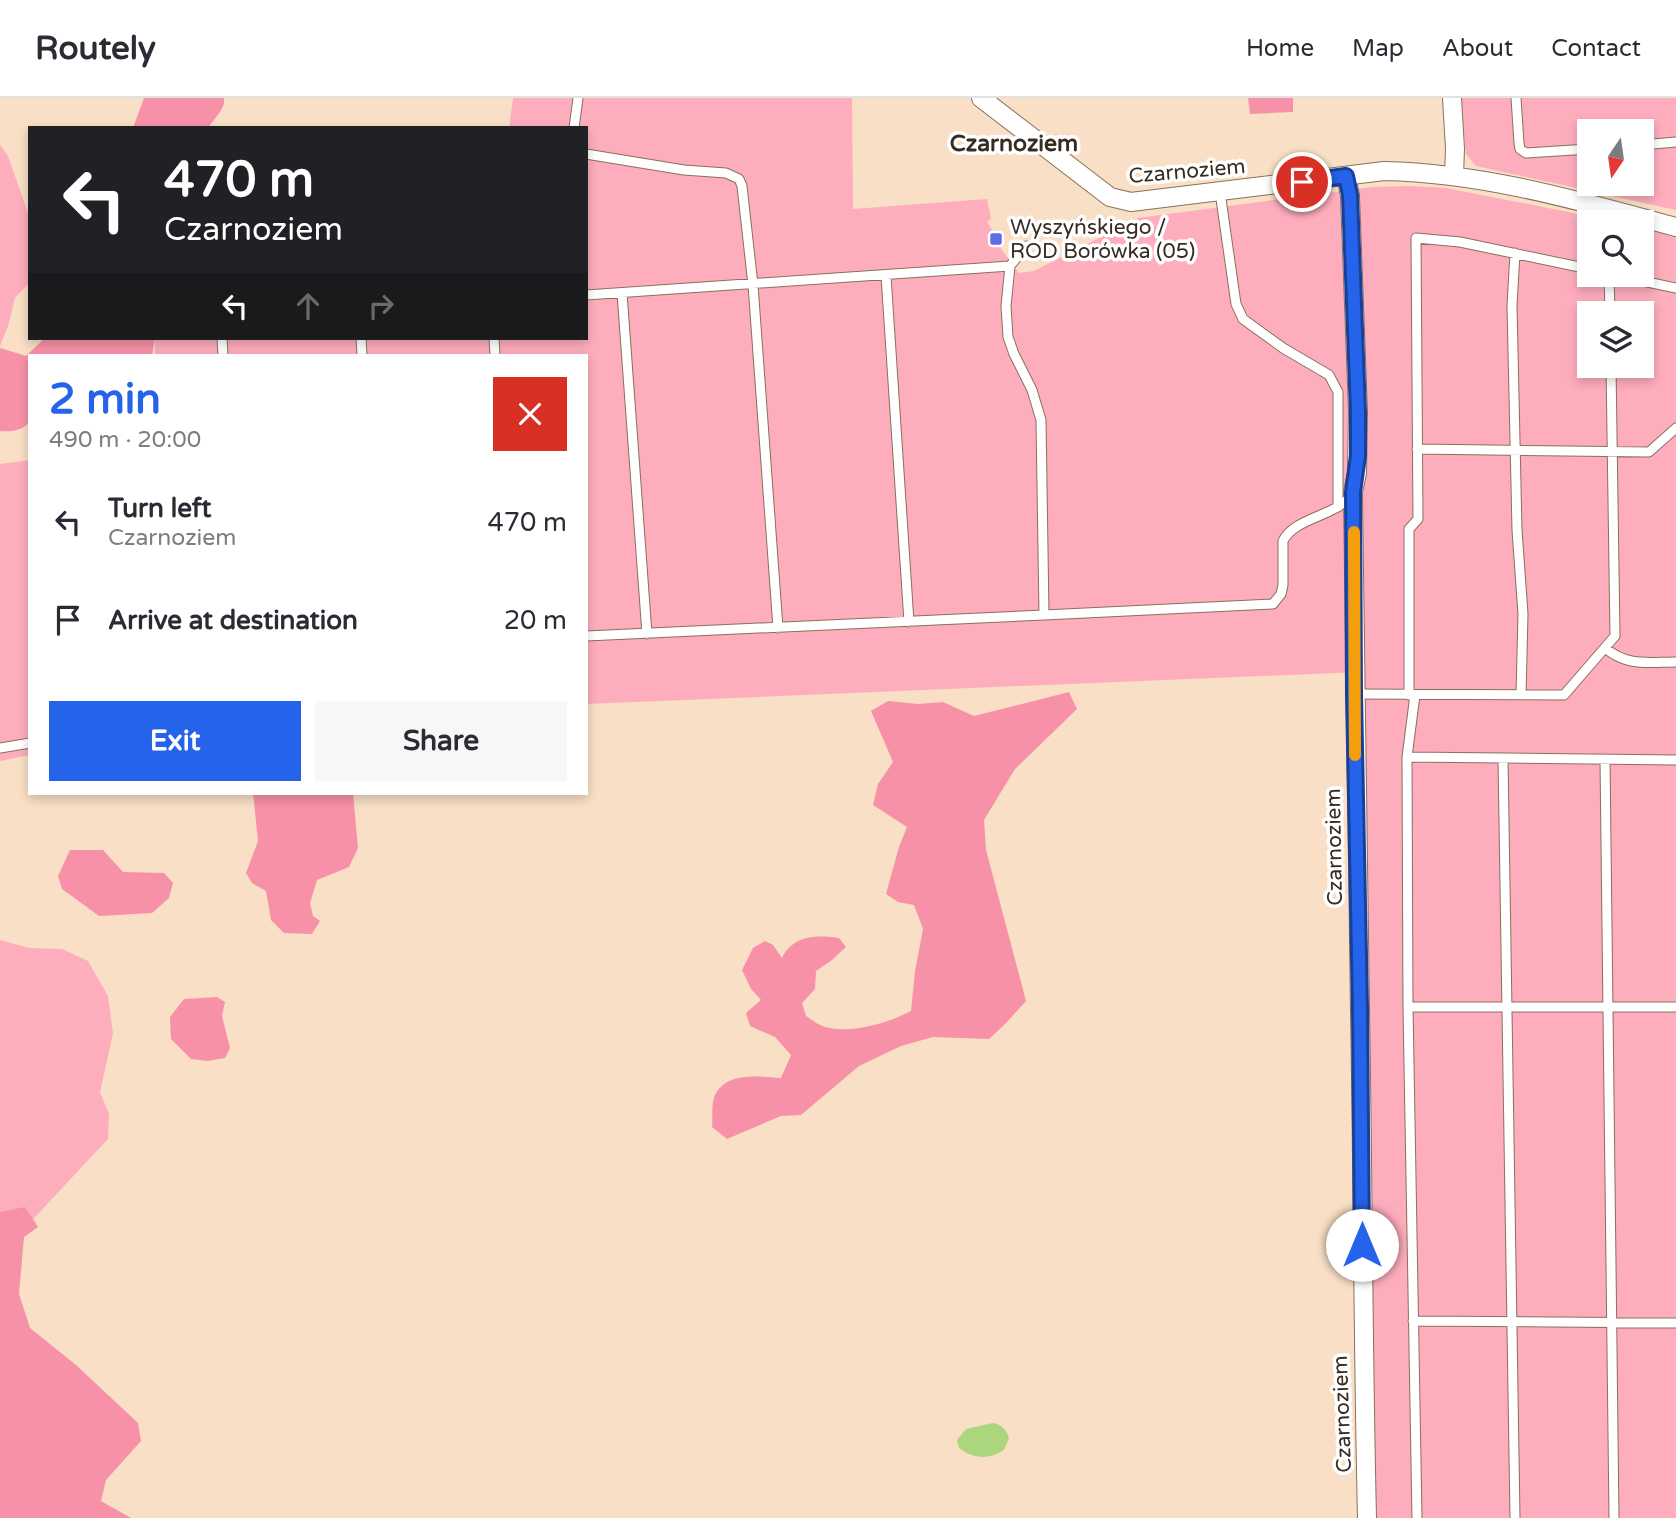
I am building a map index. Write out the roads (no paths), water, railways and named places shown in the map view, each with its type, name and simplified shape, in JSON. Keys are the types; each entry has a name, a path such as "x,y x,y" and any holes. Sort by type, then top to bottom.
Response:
{"street":[{"name":"Czarnoziem","path":"981,98 1110,197 1131,202 1384,171 1454,175 1569,198 1676,227"},
{"path":"1452,98 1454,175"},
{"name":"Czarnoziem","path":"1346,176 1350,195 1358,412 1358,456 1353,492 1354,694 1367,1518"}],"lane":[{"path":"574,126 578,98"},
{"path":"1516,98 1520,149 1526,153 1577,150"},
{"path":"1654,144 1676,142"},
{"path":"588,154 684,170 726,173 738,179 742,186 753,285 778,628"},
{"path":"1220,192 1236,304 1243,319 1283,348 1329,375 1338,392 1338,507"},
{"path":"1416,1518 1407,757 1412,695 1409,529 1418,519 1416,238 1460,242 1577,266"},
{"path":"1026,246 1010,266 1006,306 1009,337 1017,361 1032,390 1041,420 1044,615"},
{"path":"1515,253 1512,306 1517,530 1523,614 1521,695"},
{"path":"588,295 1010,266"},
{"path":"886,276 909,622"},
{"path":"1654,284 1676,288"},
{"path":"622,293 647,634"},
{"path":"1354,694 1564,695 1615,636 1611,378"},
{"path":"1417,449 1649,452 1676,428"},
{"path":"588,636 1273,604 1281,594 1283,541 1286,535 1292,529 1345,503 1353,492"},
{"path":"1605,648 1617,659 1629,662 1676,662"},
{"path":"0,748 28,743"},
{"path":"1407,757 1676,760"},
{"path":"1503,758 1515,1518"},
{"path":"1605,759 1614,1518"},
{"path":"1408,1007 1676,1007"},
{"path":"1413,1321 1676,1323"}],"place":[{"name":"Wyszyńskiego / ROD Borówka (05)","path":"996,239"}],"district":[{"name":"Czarnoziem","path":"1014,143"}]}
